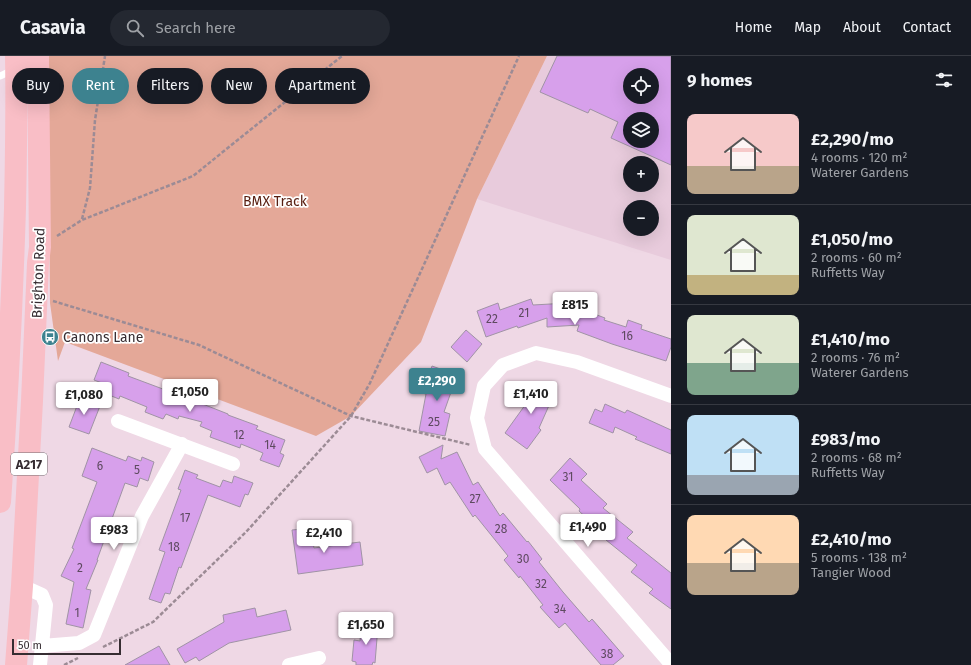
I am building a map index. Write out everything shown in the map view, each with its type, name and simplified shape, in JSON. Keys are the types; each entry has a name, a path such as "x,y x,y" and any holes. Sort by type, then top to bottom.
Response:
{"highway":[{"name":"Brighton Road","path":"16,665 33,394 39,255 38,56"},
{"name":"Brighton Road","path":"0,502 7,407 7,264 17,128 11,67"},
{"path":"7,264 39,255"}],"street":[{"path":"671,396 577,362 536,353 503,365 484,386 477,418 485,449 671,664"},
{"path":"118,421 233,464"},
{"path":"42,646 79,643 94,635 142,516 182,444"},
{"path":"22,586 42,595 46,605 40,665"},
{"path":"289,665 319,658"}],"path":[{"path":"82,220 90,188 95,120 105,56"},
{"path":"39,255 82,220 193,176 342,56"},
{"path":"102,647 153,622 246,532 351,416 370,383 519,56"},
{"path":"50,301 199,344 351,416 485,449"},
{"path":"64,665 83,656"}],"shaded area":[{"path":"547,56 671,56 671,260 477,199"}],"green space":[{"name":"BMX Track","path":"48,56 547,56 477,199 421,342 351,416 316,436 65,342 58,361 50,303 48,104 64,104 64,68 48,68"}],"building":[{"path":"557,56 671,56 671,165 659,160 659,156 651,156 633,148 659,148 659,112 623,112 623,143 611,138 618,122 590,109 588,113 540,92"},
{"path":"531,299 533,305 568,303 605,318 604,320 626,327 628,320 642,325 641,329 671,339 671,347 666,361 577,331 579,325 547,327 547,318 518,328 517,326 486,337 477,311 498,303 500,310"},
{"path":"466,330 482,344 467,362 451,347"},
{"path":"101,362 129,373 128,376 258,426 256,429 285,440 280,453 284,455 279,467 260,460 263,453 241,444 240,448 210,437 212,431 200,426 202,422 179,416 178,419 166,414 163,419 145,412 147,407 120,396 119,399 99,391 102,383 94,380"},
{"path":"432,366 457,375 444,412 450,414 445,436 419,431 426,394 422,393"},
{"path":"532,382 555,392 539,428 541,430 527,449 505,433 528,401 524,399"},
{"path":"80,398 100,406 89,434 69,427"},
{"path":"605,404 625,413 627,410 671,430 671,454 635,439 637,437 615,427 613,433 589,423 595,409 602,412"},
{"path":"443,445 441,459 457,452 473,485 478,482 500,516 503,513 542,559 539,562 563,592 589,622 592,619 624,656 613,665 601,665 565,623 559,628 540,607 543,605 520,576 519,578 504,560 508,556 475,515 473,517 450,482 445,485 437,468 427,473 419,457"},
{"path":"92,448 126,461 128,456 141,461 142,457 154,462 148,481 140,478 137,487 125,483 98,560 86,589 91,590 83,628 66,624 74,582 61,576 74,549 72,548 97,482 82,476"},
{"path":"570,458 587,474 581,480 607,504 603,508 633,532 627,538 671,573 671,609 649,593 653,589 631,572 637,565 606,540 611,533 593,519 590,521 579,511 580,509 550,480"},
{"path":"185,470 198,475 196,478 220,487 223,480 232,483 234,476 253,483 248,495 245,494 240,507 208,495 181,568 179,567 170,594 165,593 161,603 149,599 165,552 159,550 181,490 178,489"},
{"path":"311,528 314,548 360,542 363,565 298,574 292,530"},
{"path":"255,608 257,617 286,610 291,630 229,643 199,661 196,657 185,663 177,649 224,622 223,615"},
{"path":"361,625 378,626 375,663 373,662 372,665 356,665 356,662 352,661 354,640 360,641"},
{"path":"159,646 170,665 125,665"}],"place":[{"name":"Canons Lane","path":"50,337"}]}
